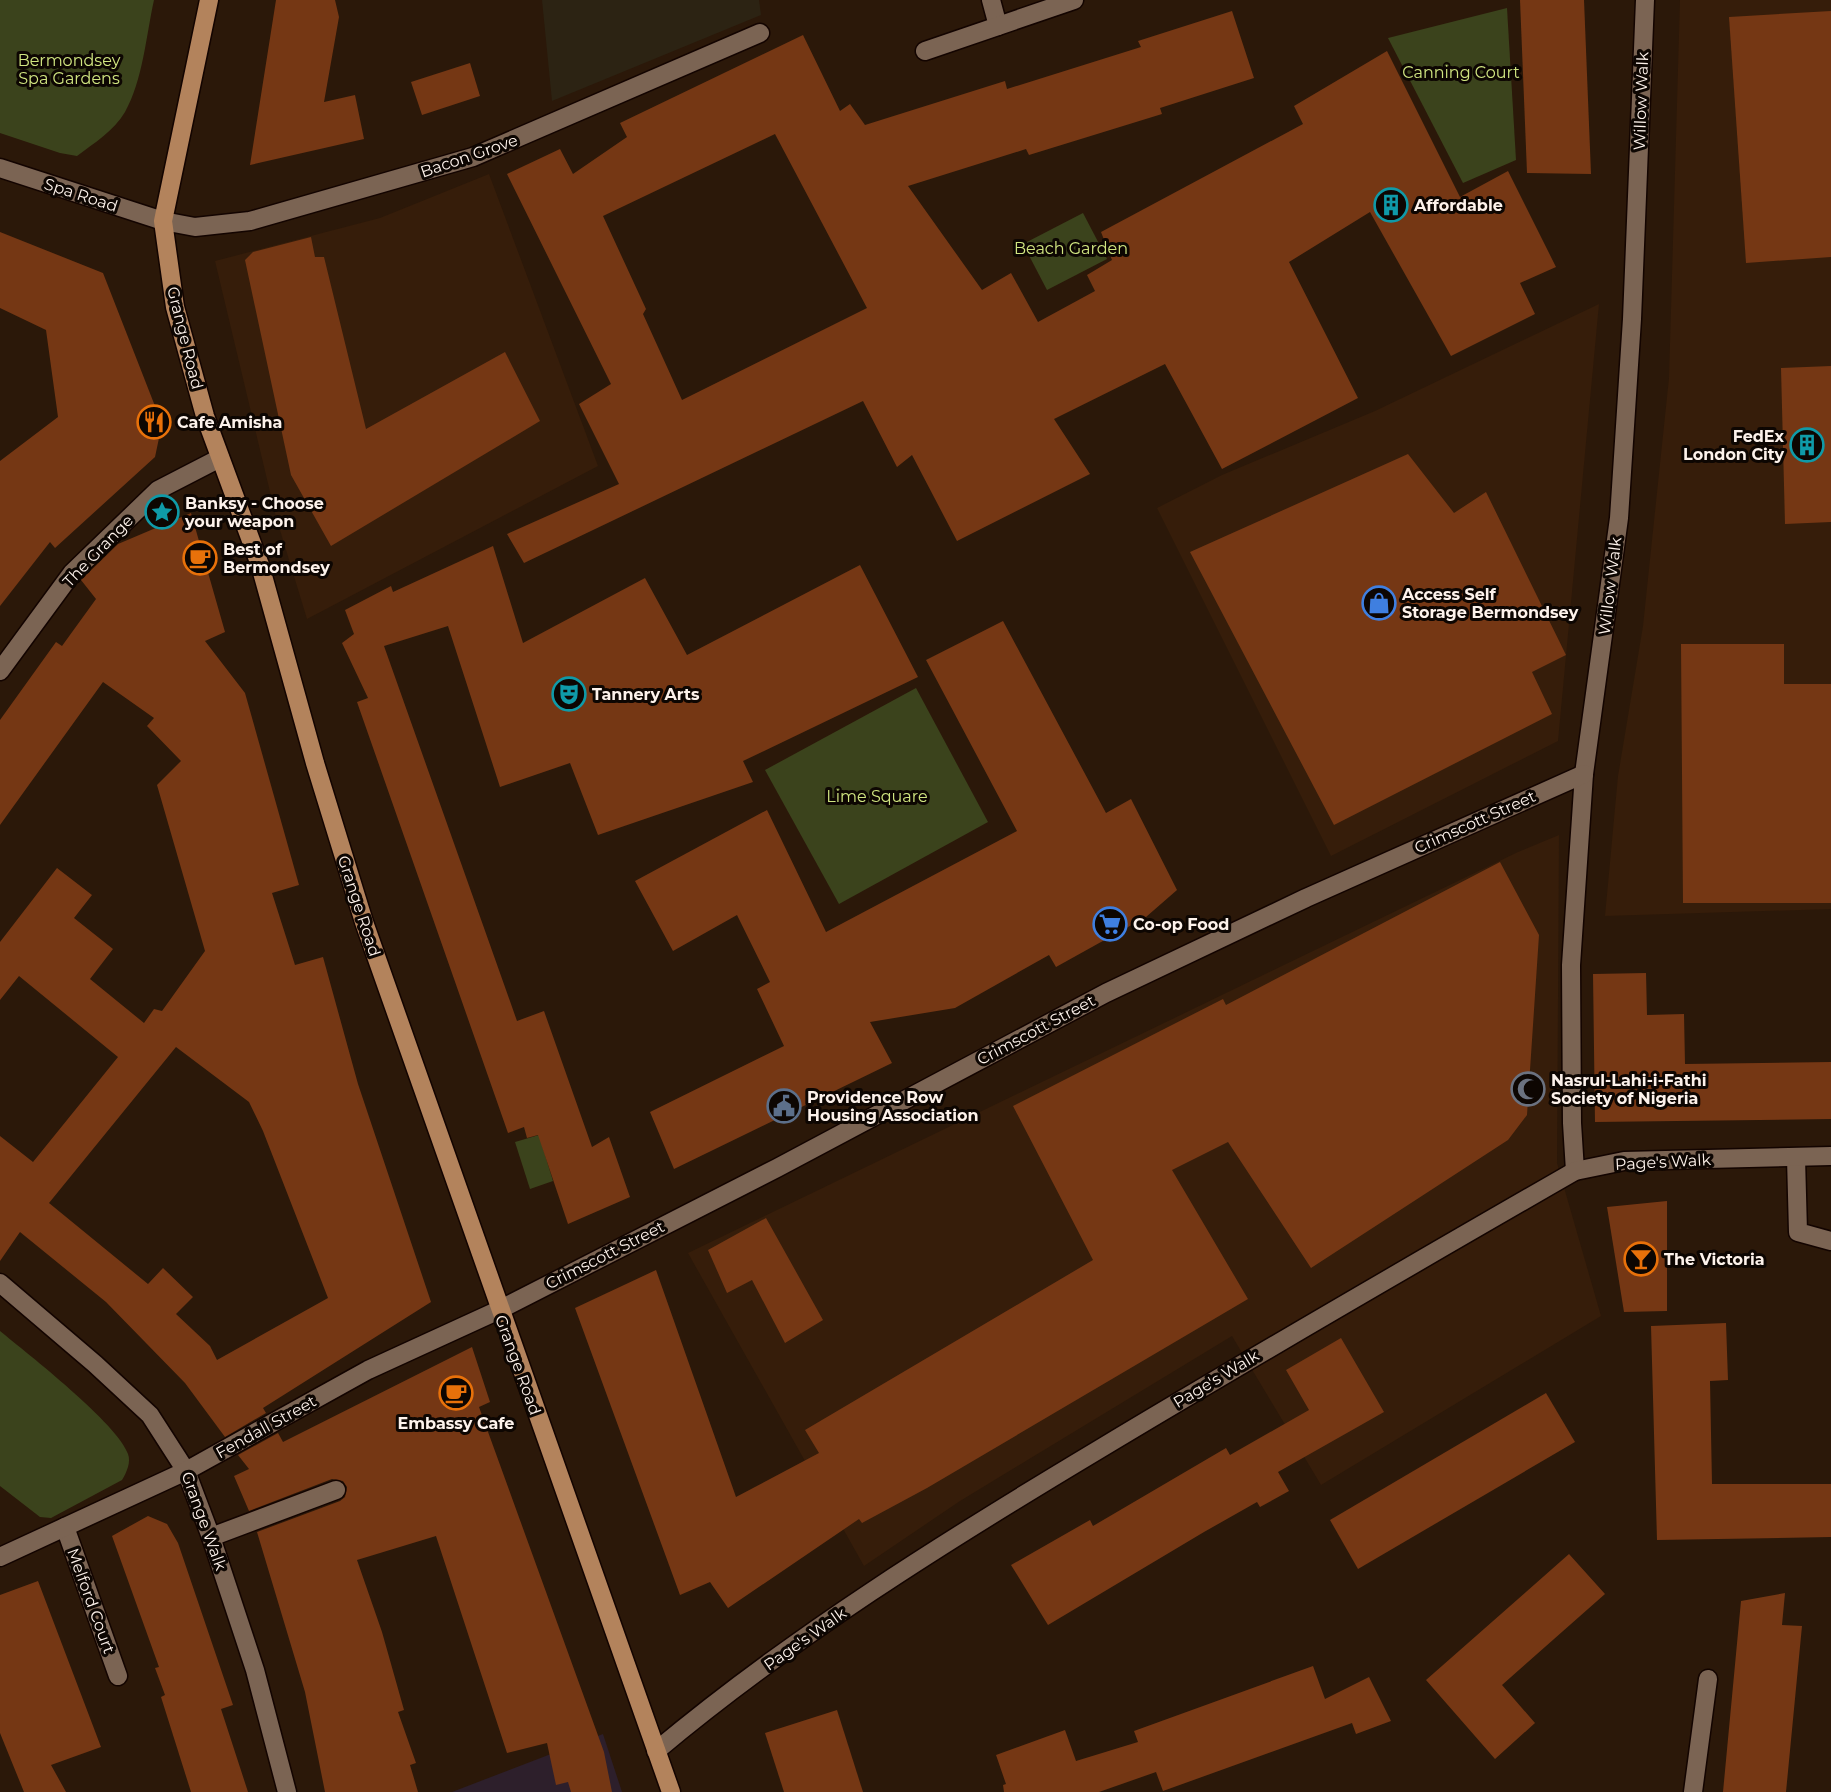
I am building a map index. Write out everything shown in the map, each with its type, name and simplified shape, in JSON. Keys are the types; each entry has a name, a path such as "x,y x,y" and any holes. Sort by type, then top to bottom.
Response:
{"main road":[{"name":"Grange Road","path":"209,0 163,221 175,307 205,416 260,564 315,763 364,922 499,1310 671,1792"}],"street":[{"path":"991,0 998,26"},
{"path":"925,51 1074,0"},
{"name":"Willow Walk","path":"1575,1171 1572,1123 1571,965 1584,774 1611,590 1620,497 1632,319 1645,0"},
{"name":"Bacon Grove","path":"163,221 195,227 250,220 473,157 760,33"},
{"name":"Spa Road","path":"0,168 163,221"},
{"name":"The Grange","path":"0,671 72,573 158,490 220,458"},
{"name":"Crimscott Street","path":"499,1310 777,1168 1106,993 1306,897 1584,774"},
{"name":"Page's Walk","path":"656,1751 728,1694 990,1515 1263,1350 1575,1171 1624,1161 1831,1156"},
{"path":"1796,1158 1798,1232 1831,1241"},
{"name":"Grange Walk","path":"0,1283 150,1415 186,1471 211,1537 255,1670 287,1792"},
{"name":"Fendall Street","path":"0,1557 186,1471 368,1370 499,1310"},
{"path":"211,1537 336,1490"},
{"name":"Melford Court","path":"65,1527 118,1676"},
{"path":"1693,1792 1708,1678"}],"shaded area":[{"path":"542,0 759,0 761,15 552,101"},
{"path":"1680,0 1831,0 1831,909 1605,916 1618,776 1643,626 1669,378"},
{"path":"489,174 598,466 307,619 276,517 215,261 380,218"},
{"path":"1599,304 1558,741 1331,856 1157,508 1222,475 1375,411"},
{"path":"1559,835 1557,1163 1601,1316 1321,1485 1232,1336 960,1501 864,1566 688,1253 1518,852"},
{"path":"603,1734 622,1792 452,1792"}],"green space":[{"name":"Bermondsey Spa Gardens","path":"0,0 154,0 140,72 125,112 109,131 77,156 60,153 0,133"},
{"name":"Canning Court","path":"1507,8 1516,160 1463,183 1388,38"},
{"name":"Beach Garden","path":"1083,213 1107,259 1047,290 1023,244"},
{"name":"Lime Square","path":"916,688 988,822 839,904 765,770"},
{"path":"539,1135 553,1181 530,1189 515,1142"},
{"path":"0,1331 50,1372 108,1425 128,1454 128,1467 122,1480 51,1518 40,1517 0,1486"}],"building":[{"path":"276,0 335,0 339,17 324,102 355,95 364,139 250,165"},
{"path":"1520,0 1584,0 1591,174 1527,173"},
{"path":"1232,11 1254,78 1160,108 1162,114 1029,155 1026,149 908,186 982,290 1011,273 1038,322 1095,291 1087,275 1112,260 1101,232 1303,124 1294,106 1387,51 1460,197 1508,171 1556,267 1520,283 1535,314 1451,356 1370,212 1289,262 1358,398 1222,469 1165,364 1054,419 1090,474 957,541 912,455 897,467 863,401 524,563 507,534 619,484 579,404 611,384 507,174 560,149 573,174 627,137 620,123 803,35 840,111 850,104 865,125 1005,81 1007,89 1141,47 1138,41","holes":["775,134 867,308 682,400 643,314 646,309 603,216"]},
{"path":"1831,11 1831,257 1746,263 1729,17"},
{"path":"470,63 480,96 422,115 411,82"},
{"path":"0,232 103,273 162,424 155,457 55,548 50,542 0,606 0,461 58,417 46,330 0,308"},
{"path":"311,237 315,257 324,257 366,429 505,352 540,421 331,546 291,475 245,260 253,252"},
{"name":"FedEx London City","path":"1831,366 1831,522 1785,524 1781,368"},
{"name":"Access Self Storage Bermondsey","path":"1408,454 1454,513 1486,492 1566,655 1532,672 1552,714 1334,825 1190,552"},
{"path":"191,513 225,632 205,641 245,693 299,885 272,893 295,965 323,957 358,1084 431,1302 263,1408 266,1413 225,1437 185,1383 106,1302 20,1232 0,1261 0,1136 33,1162 118,1057 19,976 0,1000 0,942 57,868 92,895 74,918 113,949 90,979 144,1023 154,1009 162,1011 205,951 157,785 181,761 147,726 154,718 103,682 0,825 0,720 56,642 62,646 96,599 81,580 118,544","holes":["176,1047 249,1102 263,1131 328,1298 217,1360 210,1346 176,1314 193,1297 163,1268 148,1284 49,1203"]},
{"path":"493,546 523,643 645,578 687,655 860,565 918,677 743,761 753,782 598,835 570,763 500,787 448,626 384,646 517,1021 544,1011 592,1147 609,1137 630,1197 568,1224 538,1135 527,1138 524,1127 508,1133 357,702 368,698 342,643 354,634 345,610 391,586 393,592"},
{"path":"1003,621 1106,813 1131,799 1177,890 1146,917 1056,967 1049,955 955,1008 870,1022 892,1063 674,1169 650,1112 784,1046 757,989 770,982 737,915 673,951 635,881 767,810 826,932 1017,831 926,660"},
{"path":"1681,644 1784,644 1784,684 1831,684 1831,903 1683,903"},
{"path":"1500,862 1539,935 1527,1115 1508,1140 1311,1268 1228,1142 1172,1170 1248,1299 927,1488 862,1523 859,1519 728,1608 710,1582 680,1595 575,1308 656,1270 736,1497 819,1453 805,1430 1093,1260 1013,1106 1223,999 1226,1005"},
{"path":"1646,973 1647,1015 1684,1014 1685,1064 1831,1062 1831,1119 1595,1122 1593,974"},
{"name":"The Victoria","path":"1667,1201 1667,1311 1624,1312 1607,1207"},
{"path":"766,1218 823,1320 785,1343 752,1280 727,1293 708,1250"},
{"path":"1726,1323 1728,1380 1710,1381 1712,1484 1831,1484 1831,1537 1657,1540 1651,1326"},
{"path":"1341,1338 1384,1412 1278,1472 1289,1491 1260,1507 1257,1502 1048,1625 1011,1565 1090,1520 1093,1526 1226,1448 1230,1455 1309,1410 1286,1370"},
{"path":"472,1347 490,1402 479,1407 604,1752 612,1792 571,1792 568,1782 556,1785 547,1743 507,1753 436,1536 357,1560 382,1632 404,1710 398,1712 416,1763 410,1765 418,1792 325,1792 305,1692 257,1532 340,1501 345,1497 347,1487 343,1481 332,1479 249,1511 234,1476 249,1469 238,1455 278,1433 283,1442"},
{"path":"1546,1393 1575,1442 1358,1569 1330,1520"},
{"path":"148,1516 167,1524 178,1543 233,1705 221,1709 248,1792 191,1792 161,1697 165,1695 155,1668 159,1667 112,1536"},
{"path":"1569,1554 1605,1594 1502,1685 1535,1723 1495,1759 1426,1680"},
{"path":"38,1581 101,1747 51,1765 66,1792 24,1792 0,1733 0,1595"},
{"path":"1785,1593 1782,1625 1802,1626 1786,1792 1723,1792 1741,1601"},
{"path":"1313,1666 1325,1699 1369,1677 1391,1721 1356,1734 1352,1723 1163,1791 1156,1772 1099,1792 1004,1792 1003,1785 1006,1784 996,1755 1065,1730 1076,1761 1138,1742 1134,1731"},
{"path":"837,1710 863,1792 784,1792 765,1733"}],"place":[{"name":"Affordable","path":"1391,205"},
{"name":"Cafe Amisha","path":"154,422"},
{"name":"FedEx London City","path":"1807,445"},
{"name":"Banksy - Choose your weapon","path":"162,512"},
{"name":"Best of Bermondsey","path":"200,558"},
{"name":"Access Self Storage Bermondsey","path":"1379,603"},
{"name":"Tannery Arts","path":"569,694"},
{"name":"Co-op Food","path":"1110,924"},
{"name":"Nasrul-Lahi-i-Fathi Society of Nigeria","path":"1528,1089"},
{"name":"Providence Row Housing Association","path":"784,1106"},
{"name":"The Victoria","path":"1641,1259"},
{"name":"Embassy Cafe","path":"456,1393"}]}
